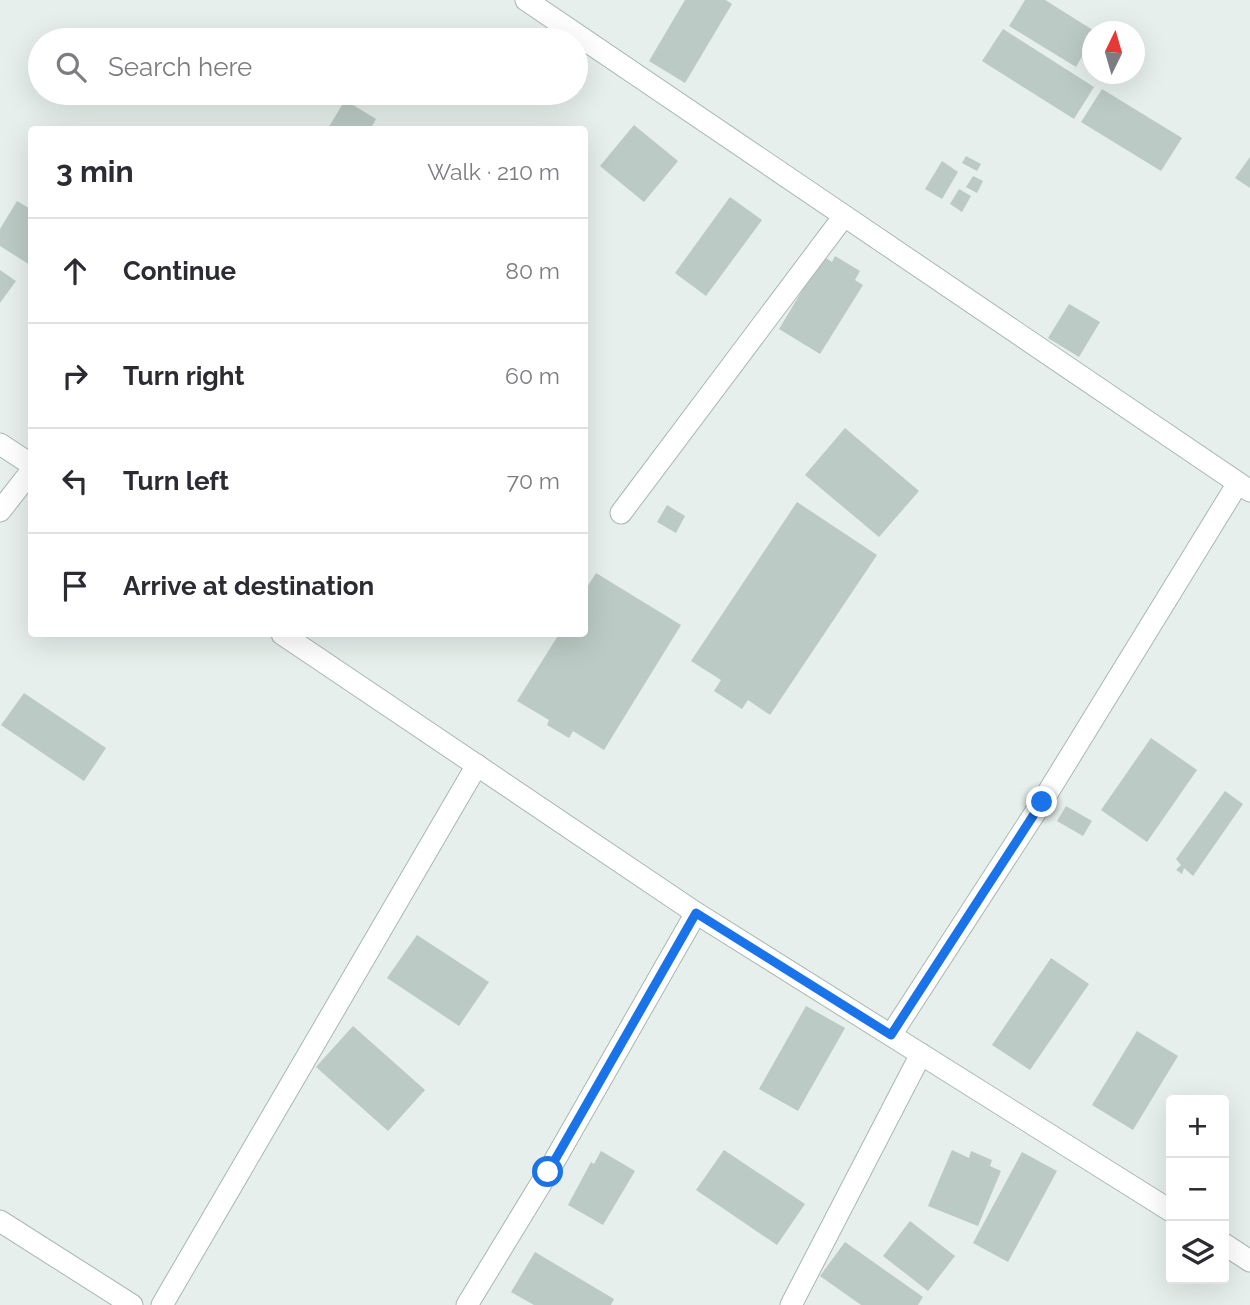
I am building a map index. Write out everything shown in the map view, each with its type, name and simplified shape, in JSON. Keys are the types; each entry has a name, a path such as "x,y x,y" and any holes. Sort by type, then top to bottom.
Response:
{"street":[{"path":"526,0 567,28"},
{"path":"588,42 1244,487 891,1035"},
{"path":"621,513 844,216"},
{"path":"0,444 28,464"},
{"path":"0,511 28,472"},
{"path":"286,637 696,913 1166,1209"},
{"path":"162,1305 477,765"},
{"path":"467,1305 548,1172 696,913"},
{"path":"791,1305 921,1054"},
{"path":"0,1221 132,1305"},
{"path":"1229,1247 1250,1261"}],"building":[{"path":"685,0 726,0 732,4 685,83 649,61"},
{"path":"1025,0 1045,0 1082,23 1082,56 1076,67 1009,26"},
{"path":"1003,29 1082,79 1082,84 1094,87 1074,119 982,61"},
{"path":"1102,89 1182,138 1161,171 1081,122"},
{"path":"342,105 353,105 376,119 372,126 329,126"},
{"path":"634,125 678,161 644,202 600,166"},
{"path":"966,156 981,164 977,171 962,163"},
{"path":"1250,157 1250,188 1235,178"},
{"path":"942,161 958,172 942,199 925,189"},
{"path":"973,176 983,181 977,193 966,187"},
{"path":"959,189 971,196 962,212 950,204"},
{"path":"730,197 762,220 706,296 675,273"},
{"path":"17,201 28,208 28,264 0,246 0,229"},
{"path":"823,256 832,262 835,256 860,271 855,280 863,285 820,354 779,329"},
{"path":"0,270 16,281 0,303"},
{"path":"1069,304 1100,322 1079,357 1048,338"},
{"path":"845,428 919,491 879,537 805,475"},
{"path":"797,502 877,555 770,715 748,700 742,709 714,691 721,680 691,661"},
{"path":"667,505 685,516 676,533 657,522"},
{"path":"596,573 681,625 604,750 573,731 569,738 547,725 549,720 517,701 557,637 588,637 588,586"},
{"path":"24,693 106,748 84,781 1,725"},
{"path":"1151,738 1197,770 1147,842 1101,810"},
{"path":"1225,791 1243,804 1193,876 1184,868 1182,874 1176,870 1181,865 1176,859"},
{"path":"1066,806 1092,821 1083,836 1057,821"},
{"path":"417,935 489,982 459,1026 387,978"},
{"path":"1051,958 1089,984 1030,1070 992,1045"},
{"path":"806,1006 845,1028 798,1111 759,1089"},
{"path":"353,1026 425,1090 388,1131 316,1067"},
{"path":"1137,1031 1178,1056 1133,1130 1092,1105"},
{"path":"724,1150 805,1204 777,1245 696,1190"},
{"path":"952,1150 969,1158 971,1151 992,1160 990,1166 1001,1171 978,1226 928,1206"},
{"path":"601,1151 635,1171 603,1225 568,1205 591,1162 594,1164"},
{"path":"1022,1152 1057,1171 1008,1262 973,1243"},
{"path":"910,1221 955,1256 928,1291 883,1256"},
{"path":"845,1242 923,1297 918,1305 861,1305 820,1276"},
{"path":"535,1252 614,1299 611,1305 534,1305 511,1292"}],"route":[{"path":"548,1172 696,913 891,1035 1042,802"}]}
